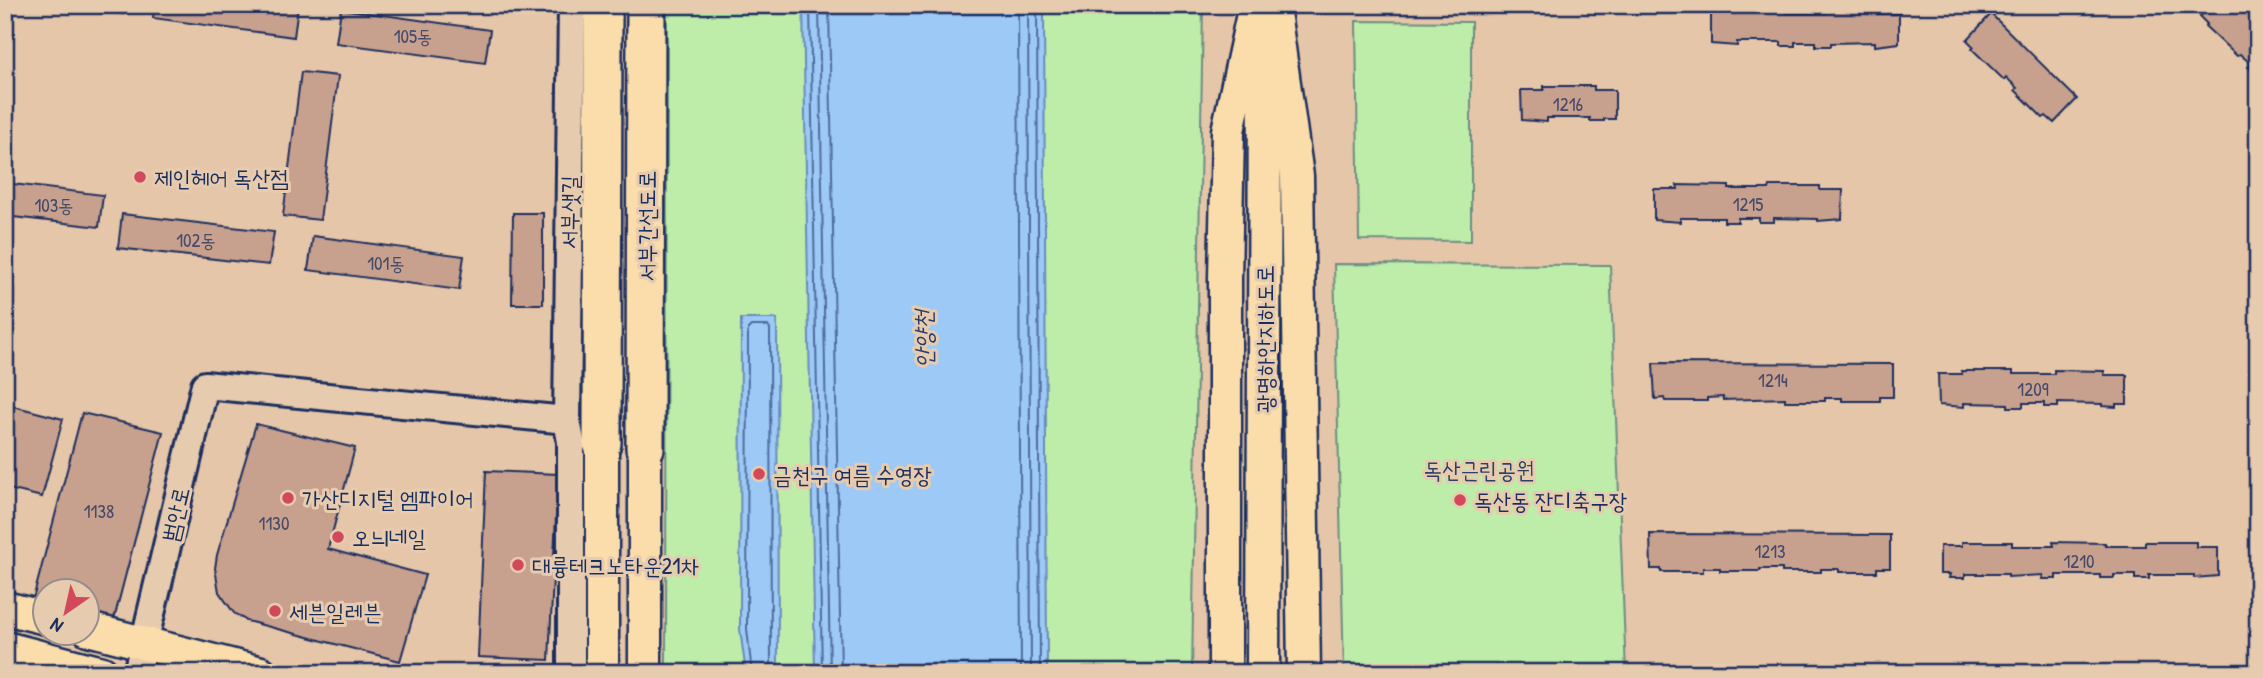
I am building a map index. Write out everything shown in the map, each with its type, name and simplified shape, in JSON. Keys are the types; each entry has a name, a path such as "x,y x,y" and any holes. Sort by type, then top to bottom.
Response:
{"highway":[{"name":"서부간선도로","path":"602,443 603,5"},
{"name":"서부간선도로","path":"645,448 646,5"}],"main road":[{"path":"1225,673 1225,279 1228,131 1255,5"},
{"name":"광명하안지하도로","path":"1263,673 1265,5"},
{"path":"1273,5 1297,176 1304,673"},
{"path":"602,443 602,673"},
{"path":"645,448 645,673"},
{"path":"5,608 32,615"},
{"path":"102,637 140,658 228,664 261,673"},
{"path":"5,648 102,673"}],"street":[{"name":"서부샛길","path":"571,673 571,442 567,420 572,5"},
{"name":"범안로","path":"140,658 205,385 567,420"}],"green space":[{"path":"667,5 1203,5 1192,673 666,673"},
{"path":"1356,21 1471,22 1471,241 1359,240"},
{"name":"독산근린공원","path":"1334,264 1610,265 1626,673 1344,673"}],"water":[{"name":"안양천","path":"803,5 1044,5 1047,673 815,673"},
{"name":"금천구 여름 수영장","path":"741,319 777,319 778,673 746,673 740,629"}],"building":[{"path":"60,5 124,5 123,14"},
{"path":"154,5 298,6 294,37 153,18"},
{"path":"1492,5 1542,5 1542,13"},
{"path":"2211,5 2239,5 2258,23 2258,76 2248,67 2251,64 2240,54 2237,56 2205,26 2207,24 2200,17"},
{"path":"341,9 490,30 485,63 336,43"},
{"path":"1734,10 1826,13 1827,10 1877,10 1877,14 1899,14 1899,43 1875,46 1875,42 1831,43 1831,46 1816,46 1816,42 1795,42 1795,46 1781,46 1781,42 1737,42 1737,46 1711,44 1711,13 1735,13"},
{"path":"1991,14 2077,99 2054,123 2046,116 2043,118 2006,77 2004,80 1972,49 1974,47 1967,40"},
{"path":"301,72 338,76 320,220 283,216"},
{"path":"1544,86 1594,86 1594,90 1615,90 1615,119 1590,121 1590,118 1547,118 1547,122 1522,120 1521,90 1544,90"},
{"path":"5,183 103,195 99,227 5,216"},
{"path":"1677,185 1729,186 1729,189 1820,186 1820,190 1843,190 1842,219 1818,221 1774,218 1774,222 1759,222 1759,218 1738,218 1738,222 1724,222 1724,218 1680,218 1680,222 1654,220 1654,189 1678,189"},
{"path":"513,213 543,213 543,304 512,304"},
{"path":"122,214 274,232 269,265 118,248"},
{"path":"313,236 464,256 459,290 308,270"},
{"path":"1653,363 1893,364 1893,397 1880,397 1880,401 1842,401 1842,398 1825,398 1825,401 1785,401 1785,398 1723,400 1723,397 1707,398 1707,401 1665,401 1664,398 1655,399"},
{"path":"2054,370 2104,371 2104,375 2127,375 2127,404 2116,404 2116,407 2058,403 2058,407 2044,407 2044,403 2023,403 2023,407 2008,407 2008,404 1964,403 1964,407 1939,405 1938,374 2013,371 2013,374 2054,374"},
{"path":"5,404 63,419 42,497 5,488"},
{"path":"82,413 163,432 113,623 102,620 102,576 39,576"},
{"name":"가산디지털 엠파이어","path":"256,424 355,448 328,549 425,575 400,661 247,621 234,613 219,592 215,568 217,555"},
{"name":"대륭테크노타운21차","path":"486,471 558,474 549,660 478,657"},
{"path":"1650,534 1890,535 1890,568 1877,568 1877,572 1839,572 1839,569 1821,569 1821,572 1782,572 1782,569 1720,571 1720,568 1703,568 1703,572 1661,572 1661,569 1651,569"},
{"path":"1962,542 2012,542 2012,546 2054,546 2053,542 2145,546 2145,542 2196,542 2196,547 2218,547 2218,576 2194,578 2194,575 2149,575 2149,579 2135,579 2135,575 2100,578 2100,575 2056,575 2056,579 2042,579 2043,575 2008,577 2008,574 1965,574 1965,578 1949,578 1950,574 1940,574 1940,546 1962,546"}],"place":[{"name":"제인헤어 독산점","path":"140,177"},
{"name":"금천구 여름 수영장","path":"759,474"},
{"name":"가산디지털 엠파이어","path":"288,498"},
{"name":"독산동 잔디축구장","path":"1460,500"},
{"name":"오늬네일","path":"338,537"},
{"name":"대륭테크노타운21차","path":"518,565"},
{"name":"세븐일레븐","path":"275,611"}]}
